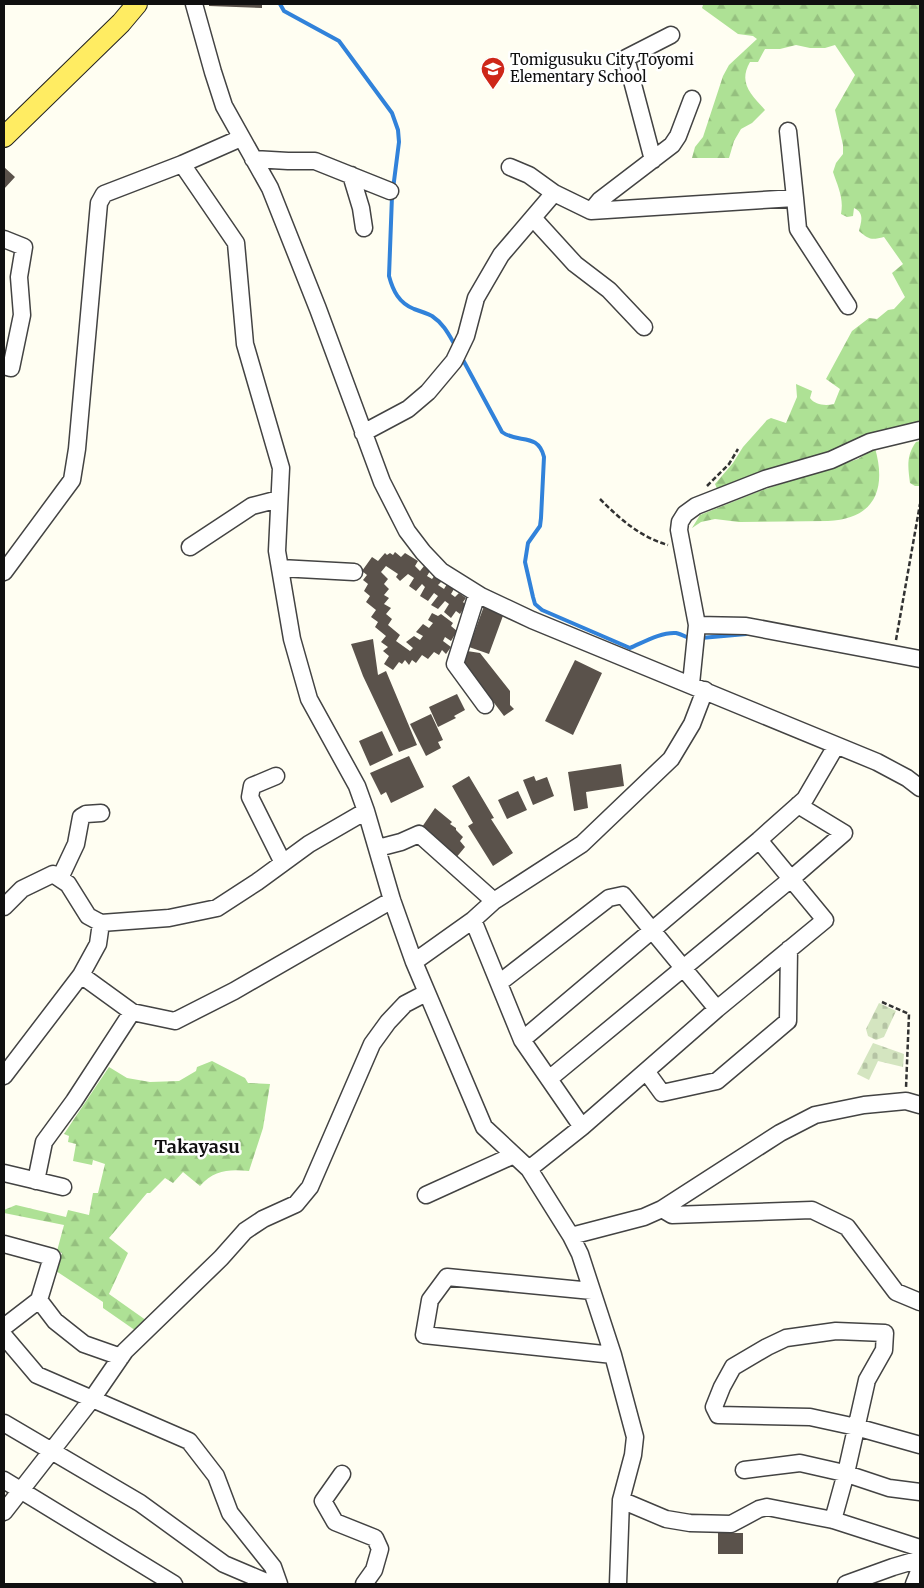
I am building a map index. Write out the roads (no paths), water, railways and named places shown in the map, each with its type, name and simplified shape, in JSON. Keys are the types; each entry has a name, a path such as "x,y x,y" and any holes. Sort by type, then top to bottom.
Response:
{"main road":[{"path":"4,137 117,27 137,4"}],"street":[{"path":"194,4 224,106 270,188 318,309 382,482 407,531 423,552 441,570 478,594 532,620 877,762 907,778 920,788"},
{"path":"653,160 626,58 671,35"},
{"path":"591,211 600,200 672,145 678,136 692,99"},
{"path":"788,131 798,229 848,306"},
{"path":"4,572 72,480 77,449 99,203 104,194 182,164 241,138"},
{"path":"253,159 315,161 390,191"},
{"path":"182,164 236,244 245,344 281,468 277,551 292,639 309,699 357,786 378,848 392,900 414,962 484,1127 529,1170 572,1236 580,1254 613,1355 635,1437 633,1455 621,1500 618,1584"},
{"path":"510,168 530,175 554,193 591,211 794,198"},
{"path":"351,175 361,208 364,228"},
{"path":"363,433 408,409 428,392 454,361 466,336 476,298 501,255 554,193"},
{"path":"533,218 575,264 609,290 644,327"},
{"path":"4,239 24,247 19,276 22,315 11,368 4,366"},
{"path":"414,962 473,920 494,901 582,844 671,760 692,724 698,687 697,625 679,530 680,522 685,514 696,506 765,479 831,460 870,442 920,430"},
{"path":"190,547 252,506 279,499"},
{"path":"280,568 354,572"},
{"path":"478,594 455,664 485,705"},
{"path":"697,625 746,626 920,659"},
{"path":"522,1040 805,799 836,746"},
{"path":"276,776 252,786 250,797 283,863"},
{"path":"549,1079 844,833 798,805"},
{"path":"4,906 22,890 53,874 68,884 88,916 101,923 169,918 217,908 309,844 366,811"},
{"path":"60,878 76,844 81,818 86,814 101,813"},
{"path":"378,848 401,842 419,834 494,901"},
{"path":"529,1170 582,1127 717,1009 825,920 759,840"},
{"path":"499,983 609,898 623,895 717,1009"},
{"path":"81,975 132,1012 174,1021 234,991 392,900"},
{"path":"473,920 522,1040 582,1127"},
{"path":"4,1076 81,975 98,944 101,923"},
{"path":"646,1071 662,1093 717,1081 788,1021 789,949"},
{"path":"4,1512 92,1399 125,1351 221,1258 246,1231 263,1220 296,1204 310,1187 372,1044 388,1022 405,1004 426,993"},
{"path":"36,1181 44,1142 74,1101 132,1012"},
{"path":"572,1236 644,1216 662,1209 780,1133 815,1115 864,1105 913,1103"},
{"path":"426,1195 514,1155"},
{"path":"4,1173 63,1187"},
{"path":"662,1209 672,1215 812,1210 847,1227 896,1292 920,1302"},
{"path":"4,1244 52,1257 39,1300 4,1327"},
{"path":"592,1291 446,1277 430,1300 424,1335 613,1355"},
{"path":"39,1300 54,1320 84,1344 121,1357"},
{"path":"832,1520 846,1473 856,1427 867,1380 884,1350 885,1333 836,1331 786,1338 733,1367 714,1407 718,1415 810,1417 856,1427 920,1445"},
{"path":"4,1336 37,1375 189,1441 216,1476 230,1513 273,1567 279,1584"},
{"path":"4,1423 140,1503 224,1564 271,1584"},
{"path":"744,1470 800,1463 846,1473 889,1488 920,1492"},
{"path":"342,1474 323,1501 335,1522 375,1538 380,1549 374,1570 364,1584"},
{"path":"4,1480 174,1584"},
{"path":"621,1500 666,1519 690,1523 731,1524 759,1509 767,1507 832,1520 920,1548"},
{"path":"846,1584 920,1558"},
{"path":"914,1584 920,1569"}],"waterway":[{"path":"280,4 284,11 339,41 392,113 398,130 399,142 393,189"},
{"path":"392,196 389,276 392,287 404,303 432,316 440,323 456,347"},
{"path":"462,358 502,432 532,441 541,449 544,457 540,526 528,543 525,562 535,604 542,610 630,648 670,633 678,633 691,639"},
{"path":"701,638 746,634"}],"place":[{"name":"Tomigusuku City Toyomi Elementary School","path":"493,90"}],"district":[{"name":"Takayasu","path":"197,1147"}]}
